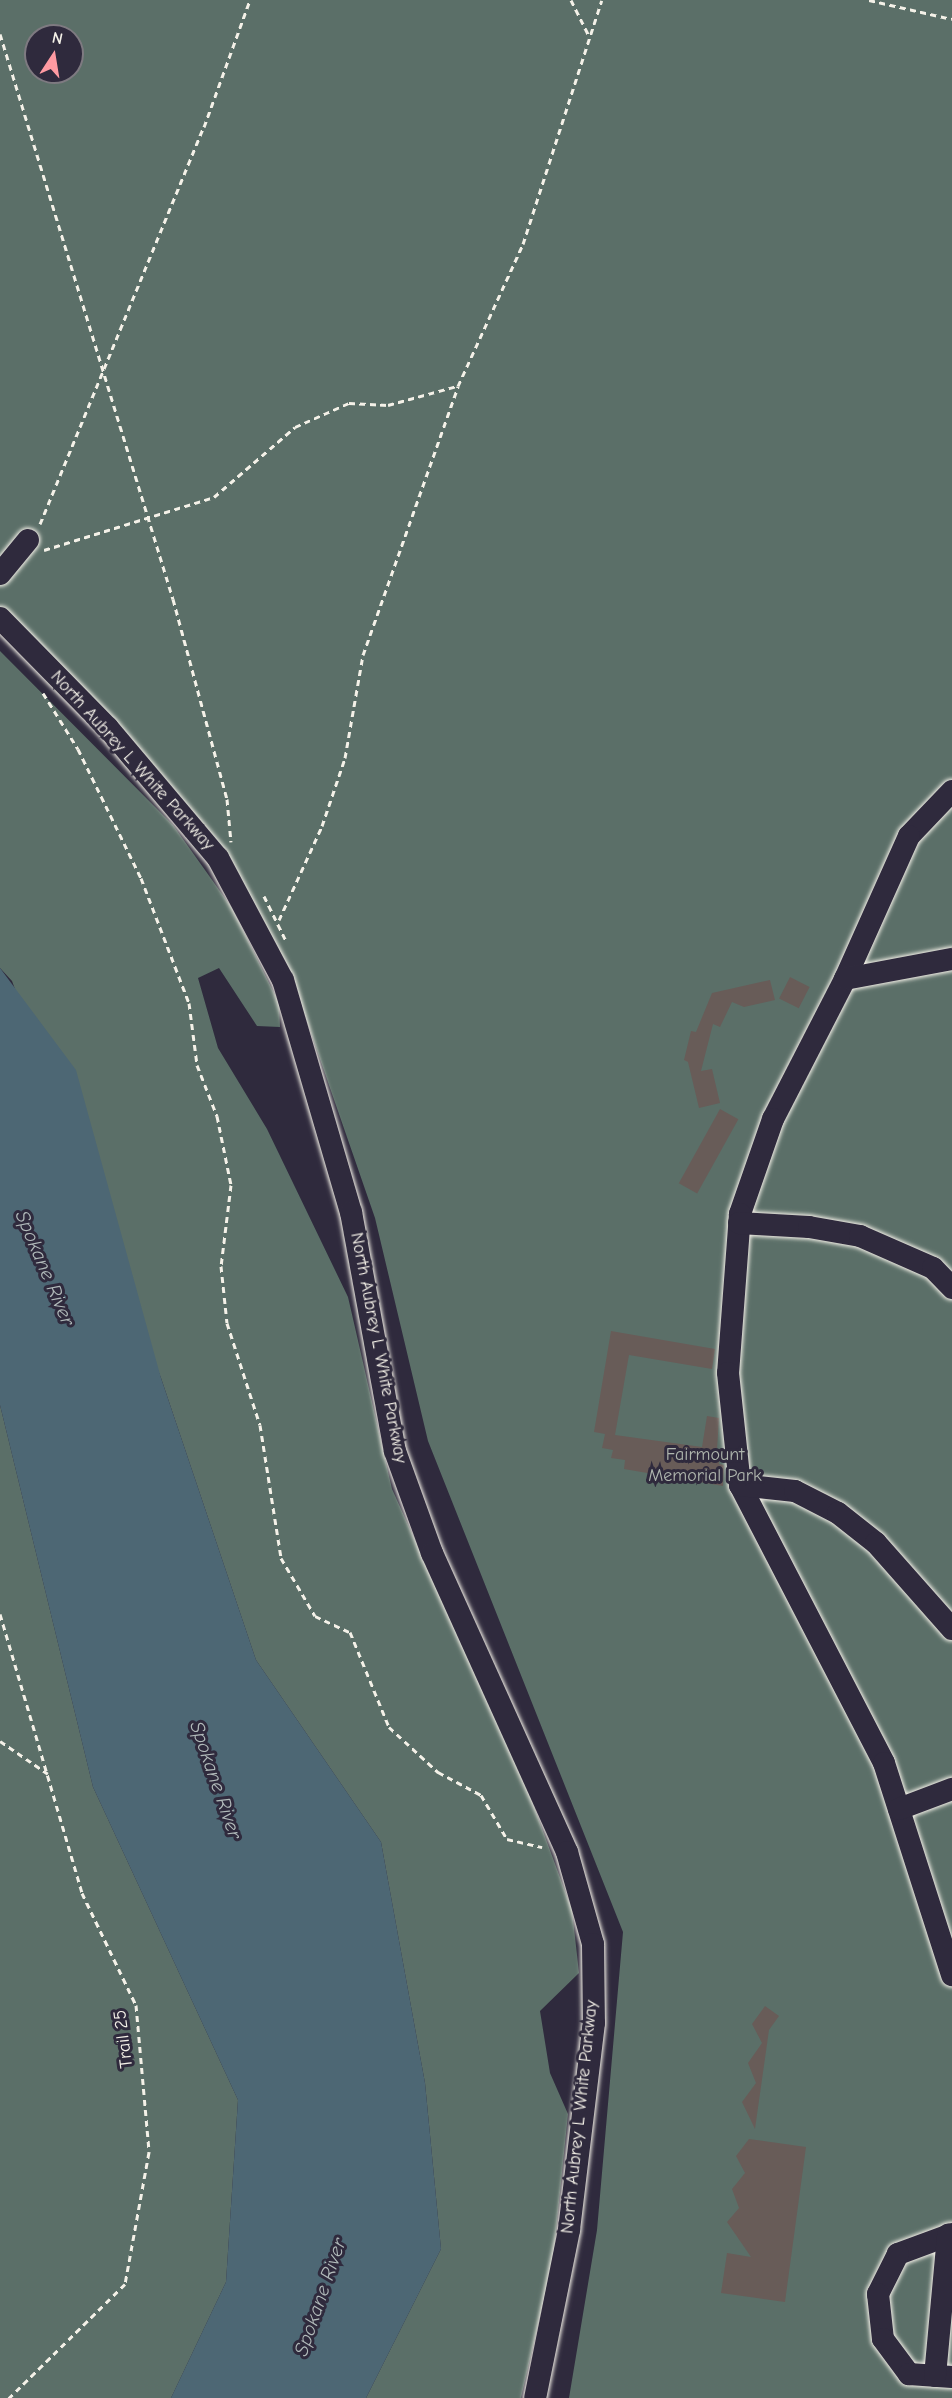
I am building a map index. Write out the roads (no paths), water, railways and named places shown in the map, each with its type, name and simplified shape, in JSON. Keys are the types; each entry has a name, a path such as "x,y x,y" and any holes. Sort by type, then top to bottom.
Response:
{"street":[{"path":"0,574 23,545"},
{"name":"North Aubrey L White Parkway","path":"0,618 108,728 218,858 283,980 351,1212 395,1451 432,1553 567,1852 593,1944 594,2023 569,2230 535,2398"},
{"path":"952,791 909,836 845,979 773,1119 739,1223 728,1373 740,1485 884,1763 952,1975"},
{"path":"845,979 952,959"},
{"path":"739,1223 809,1227 860,1236 933,1268 952,1287"},
{"path":"740,1485 795,1491 837,1513 876,1543 952,1629"},
{"path":"899,1809 952,1789"},
{"path":"950,2234 944,2377 909,2374 883,2339 878,2294 898,2254 950,2234"}],"water":[{"name":"Spokane River","path":"0,968 76,1070 161,1378 256,1660 381,1842 425,2083 441,2249 366,2398 171,2398 226,2282 238,2100 93,1787 0,1405"}],"park label":[{"name":"Fairmount Memorial Park","path":"705,1466"}]}
